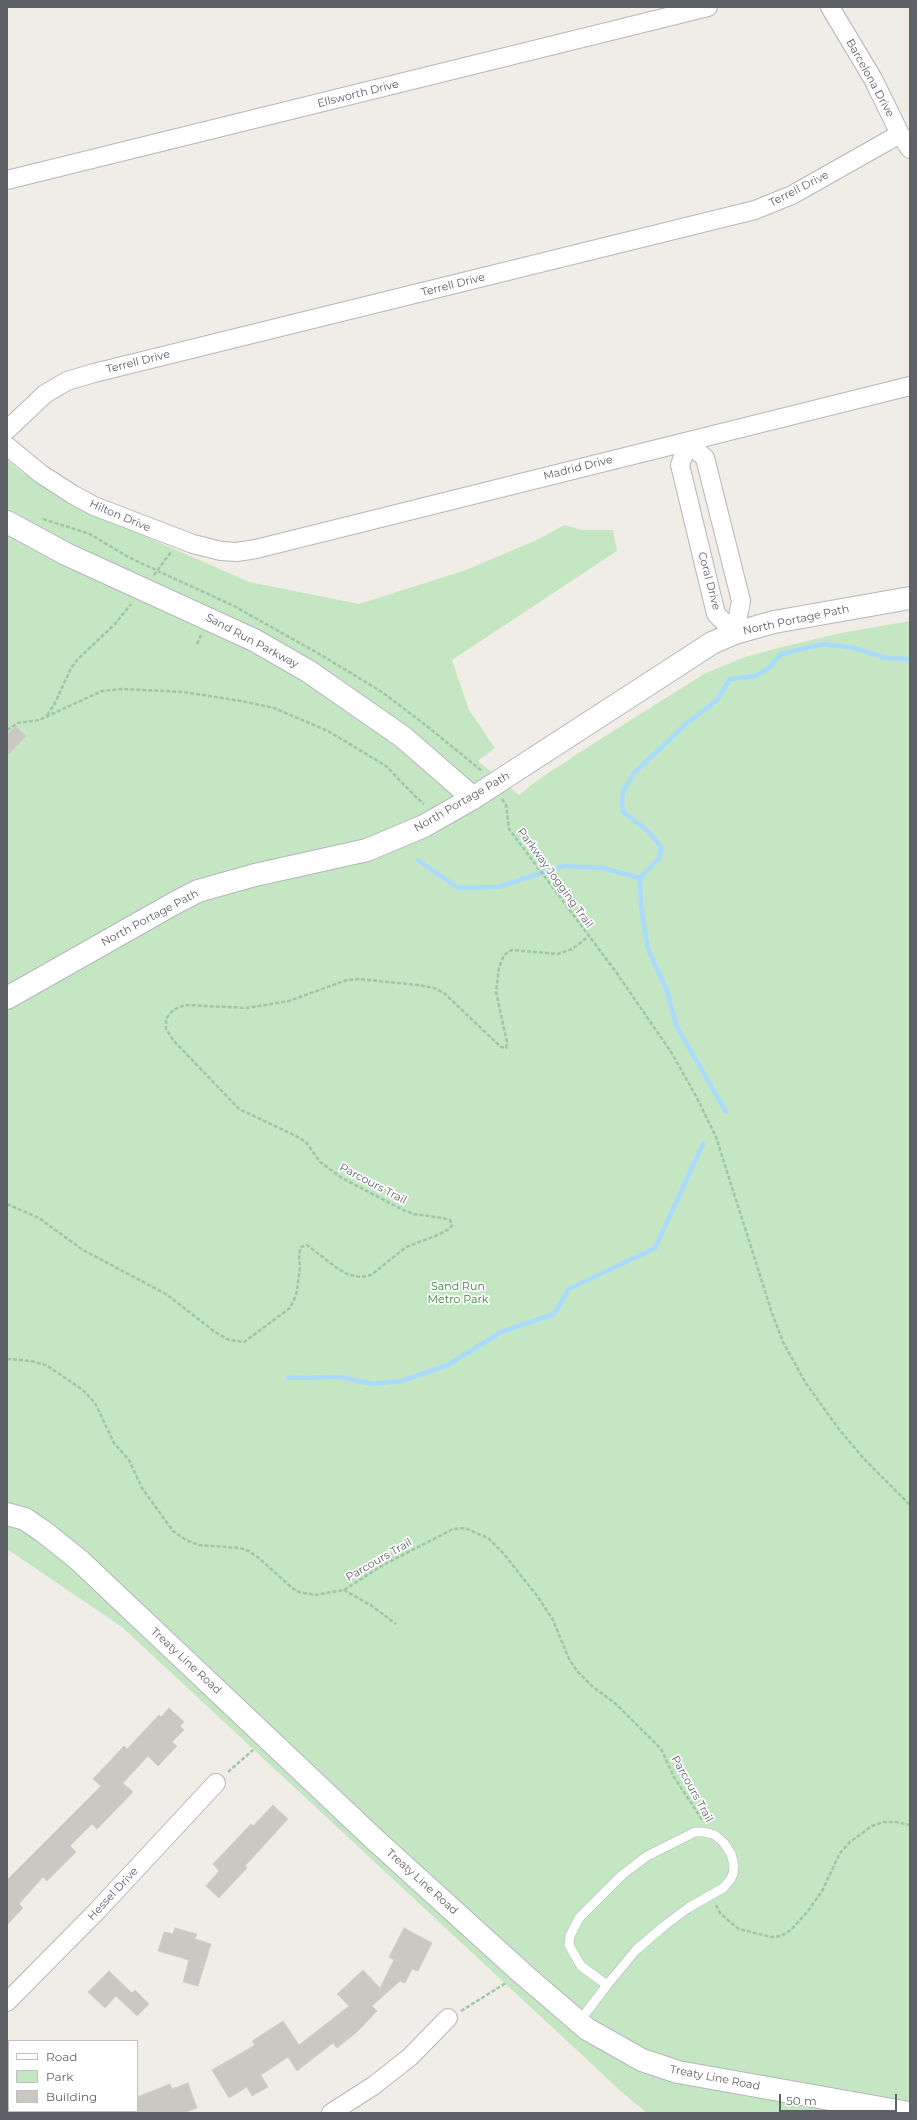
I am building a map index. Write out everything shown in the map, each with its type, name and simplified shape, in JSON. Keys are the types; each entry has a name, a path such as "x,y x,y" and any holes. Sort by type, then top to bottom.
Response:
{"street":[{"name":"Ellsworth Drive","path":"7,180 708,7"},
{"name":"Barcelona Drive","path":"830,7 872,79 900,134 910,149"},
{"name":"Terrell Drive","path":"7,430 45,394 67,382 94,373 755,210 792,194 900,134"},
{"name":"Madrid Drive","path":"247,550 910,386"},
{"name":"Coral Drive","path":"688,442 705,458 741,601 735,633 716,614 680,465 688,442"},
{"name":"Hilton Drive","path":"7,446 41,474 72,494 118,517 177,538 221,551 247,550"},
{"name":"Sand Run Parkway","path":"7,522 43,543 254,640 308,671 403,737 473,798"},
{"name":"North Portage Path","path":"7,998 173,904 198,892 222,883 366,850 424,826 473,798 712,643 735,633 774,622 910,598"},
{"name":"Treaty Line Road","path":"7,1514 25,1519 79,1560 372,1837 523,1974 587,2029 642,2060 678,2072 909,2113"},
{"name":"Hessel Drive","path":"7,2002 96,1912 216,1783"},
{"path":"331,2113 373,2086 410,2057 448,2018"}],"lane":[{"path":"579,2022 636,1950 688,1908 723,1888 730,1880 733,1874 734,1865 731,1854 724,1843 715,1835 695,1832 647,1856 622,1875 579,1918 570,1936 570,1949 581,1966 607,1985"}],"path":[{"path":"46,717 54,705 71,668 90,647 115,624 165,561 177,538"},
{"path":"7,730 18,723 39,720 81,698 102,690 121,689 184,692 241,701 274,708 328,731 386,766 424,804"},
{"name":"Parkway Jogging Trail","path":"509,829 671,1052 696,1096 716,1137 772,1313 784,1342 805,1382 838,1428 864,1459 910,1505"},
{"name":"Parcours Trail","path":"7,1204 39,1218 83,1250 166,1294 215,1332 229,1340 244,1342 290,1308 297,1291 300,1267 299,1254 301,1247 307,1245 337,1268 349,1275 361,1277 371,1275 406,1247 438,1235 449,1229 452,1225 450,1220 414,1214 403,1210 342,1178 320,1162 306,1142 239,1109 174,1041 166,1029 166,1019 173,1010 185,1005 247,1008 289,1001 348,980 359,979 418,985 434,988 444,993 501,1047 506,1048 507,1042 496,992 499,968 504,955 512,950 558,954 572,949 588,937"},
{"name":"Parcours Trail","path":"7,1359 31,1361 46,1365 83,1390 95,1403 114,1444 129,1460 142,1488 173,1532 199,1545 240,1548 249,1551 260,1558 299,1592 314,1595 344,1590 383,1566 453,1528 465,1528 488,1538 504,1554 538,1597 553,1620 569,1659 578,1672 593,1687 616,1704 661,1749 674,1777 700,1815 707,1833"},
{"path":"344,1590 372,1606 396,1624"},
{"path":"216,1783 267,1737"},
{"path":"712,1895 720,1913 739,1929 771,1938 781,1936 791,1930 808,1911 822,1891 840,1853 850,1842 872,1826 883,1822 910,1824"},
{"path":"448,2018 523,1974"}],"green space":[{"name":"Sand Run Metro Park","path":"7,460 21,472 124,527 249,582 359,604 466,570 539,539 564,525 582,530 613,530 617,551 452,660 469,710 495,748 478,761 519,795 535,782 591,745 704,674 742,658 782,647 841,633 910,621 910,2113 647,2113 624,2094 122,1627 7,1549"}],"building":[{"path":"16,726 26,736 7,756 7,735"},
{"path":"169,1708 184,1722 180,1726 184,1730 172,1742 177,1746 158,1766 148,1756 123,1783 133,1792 97,1829 92,1824 70,1846 76,1852 47,1881 43,1877 19,1904 23,1908 7,1925 7,1880 101,1786 93,1779 124,1746 127,1749 159,1715 161,1717"},
{"path":"273,1805 288,1819 245,1866 247,1868 219,1898 206,1886 219,1871 213,1864 251,1824 253,1826"},
{"path":"175,1928 197,1934 195,1939 211,1944 198,1986 183,1982 189,1960 158,1951 164,1932 173,1934"},
{"path":"404,1928 432,1943 418,1971 412,1969 405,1983 400,1981 372,2006 377,2011 357,2032 337,2048 333,2043 297,2071 288,2057 261,2075 268,2087 252,2096 247,2087 229,2098 212,2070 255,2045 252,2041 283,2021 299,2045 349,2006 337,1994 363,1970 380,1988 394,1960 389,1957"},
{"path":"109,1971 132,1993 135,1990 149,2004 137,2016 116,1996 105,2008 88,1992"},
{"path":"188,2083 197,2108 184,2113 137,2113 138,2097 170,2084 172,2089"}],"waterway":[{"path":"726,1112 677,1027 667,991 648,949 641,907 640,878 660,857 661,847 649,832 623,812 623,791 635,772 686,724 717,700 730,679 756,676 770,667 781,654 823,644 854,648 886,658 910,659"},
{"path":"418,860 458,888 498,887 564,866 603,868 640,878"},
{"path":"288,1378 340,1377 373,1384 401,1381 448,1365 501,1332 554,1314 569,1289 655,1248 703,1144"}]}
